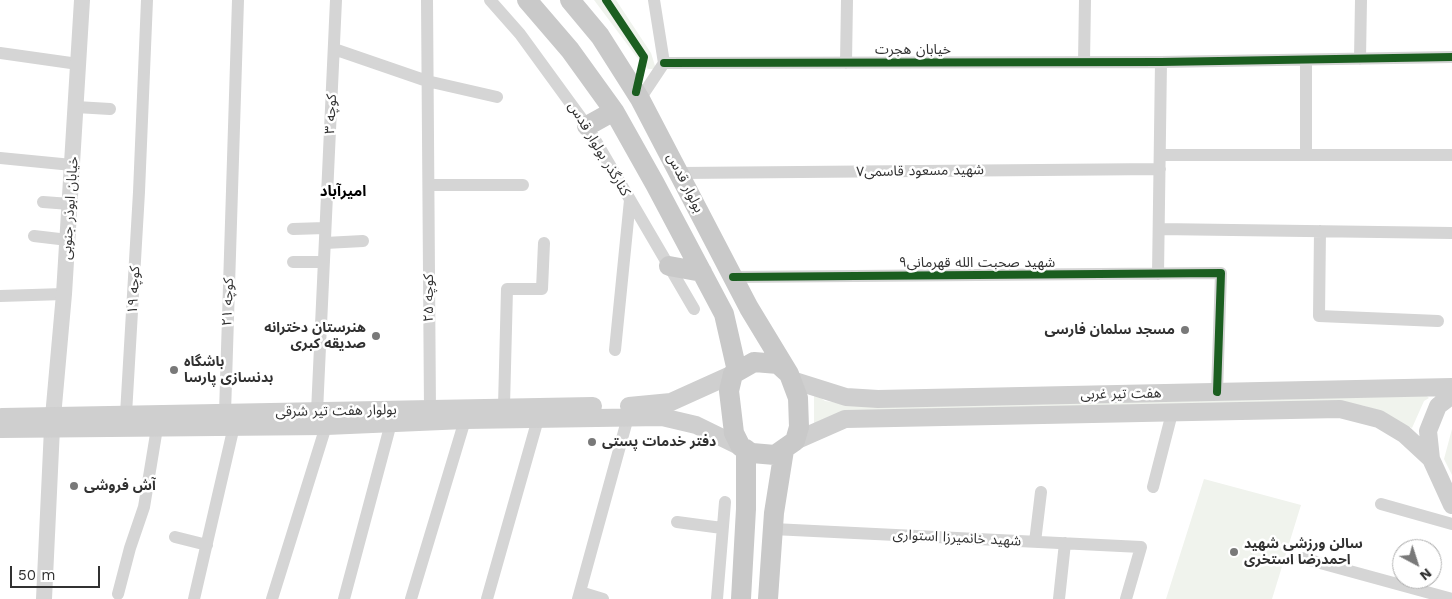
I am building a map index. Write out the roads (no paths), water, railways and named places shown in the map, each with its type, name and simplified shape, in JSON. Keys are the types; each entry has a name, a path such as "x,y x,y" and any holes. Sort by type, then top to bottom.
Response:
{"main road":[{"name":"بولوار قدس","path":"527,0 570,50 614,111 724,314 735,372"},
{"name":"بولوار قدس","path":"570,0 600,36 640,99 749,308 790,377"},
{"path":"587,126 614,111"},
{"path":"669,266 702,272"},
{"path":"724,314 731,318 740,318 749,308"},
{"path":"666,409 754,362 778,364 790,377 798,398 799,427 789,446 774,521 768,599"},
{"path":"735,372 729,391 730,412 734,433 743,448 746,509 740,599"},
{"name":"هفت تیر غربی","path":"790,377 846,396 878,399 1452,387"},
{"path":"1452,394 1438,406 1428,431 1431,459 1452,505"},
{"name":"بولوار هفت تیر شرقی","path":"0,429 126,414 230,420 356,418 430,410 504,406 648,405 666,409"},
{"name":"هفت تیر غربی","path":"789,446 845,419 1340,408 1379,419 1404,434 1431,459"},
{"path":"666,409 743,448 764,456 775,455 789,446"},
{"name":"بولوار هفت تیر شرقی","path":"356,418 391,424 465,420 628,417 666,409"},
{"name":"بولوار هفت تیر شرقی","path":"0,417 157,428 230,420"},
{"path":"746,509 752,500 764,496 770,500 774,521"}],"street":[{"name":"خیابان ابوذر جنوبی","path":"44,599 53,422 68,240 82,0"},
{"name":"کوچه ۱۹","path":"126,414 147,0"},
{"name":"کوچه ۲۱","path":"194,599 207,545 230,420 232,191 238,0"},
{"name":"کوچه ۳","path":"272,599 321,419 324,262 336,0"},
{"name":"کوچه ۲۵","path":"426,0 430,410"},
{"name":"کنارگذر بولوار قدس","path":"490,0 520,34 587,126 694,309"},
{"path":"640,99 664,63 654,0"},
{"path":"846,62 847,0"},
{"path":"1084,62 1085,0"},
{"path":"1360,59 1361,0"},
{"path":"334,49 428,81 497,97"},
{"path":"0,53 78,64"},
{"name":"خیابان هجرت","path":"664,63 1162,62 1452,57"},
{"path":"1306,60 1306,155"},
{"path":"1158,274 1162,62"},
{"path":"76,107 110,109"},
{"path":"1160,156 1452,155"},
{"path":"0,158 72,165"},
{"name":"شهید مسعود قاسمی۷","path":"680,173 1160,169"},
{"path":"429,186 523,185"},
{"path":"615,350 630,200"},
{"path":"43,202 70,204"},
{"path":"293,229 326,228"},
{"path":"1159,230 1452,233"},
{"path":"1320,231 1319,316 1438,321"},
{"path":"34,236 68,240"},
{"path":"325,243 363,241"},
{"path":"504,406 507,289 542,289 544,243"},
{"path":"293,262 324,262"},
{"name":"شهید صحبت الله قهرمانی۹","path":"733,277 1221,273 1216,392"},
{"path":"0,296 64,294"},
{"path":"1153,488 1172,413"},
{"path":"603,599 579,595 628,417"},
{"path":"487,599 538,419"},
{"path":"412,599 465,420"},
{"path":"344,599 391,424"},
{"path":"118,594 130,548 144,507 157,428"},
{"path":"1035,542 1041,492"},
{"path":"718,599 725,502"},
{"path":"1381,504 1452,524"},
{"name":"شهید خانمیرزا استواری","path":"774,521 1035,542 1141,547 1126,599"},
{"path":"677,522 722,528"},
{"path":"175,537 207,545"},
{"path":"1058,599 1065,543"},
{"path":"719,578 743,556"},
{"path":"1302,558 1452,599"}],"place":[{"name":"مسجد سلمان فارسی","path":"1185,330"},
{"name":"هنرستان دخترانه صدیقه کبری","path":"376,336"},
{"name":"باشگاه بدنسازی پارسا","path":"174,370"},
{"name":"دفتر خدمات پستی","path":"592,442"},
{"name":"آش فروشی","path":"74,486"},
{"name":"سالن ورزشی شهید احمدرضا استخری","path":"1234,552"}],"district":[{"name":"امیرآباد","path":"343,192"}]}
